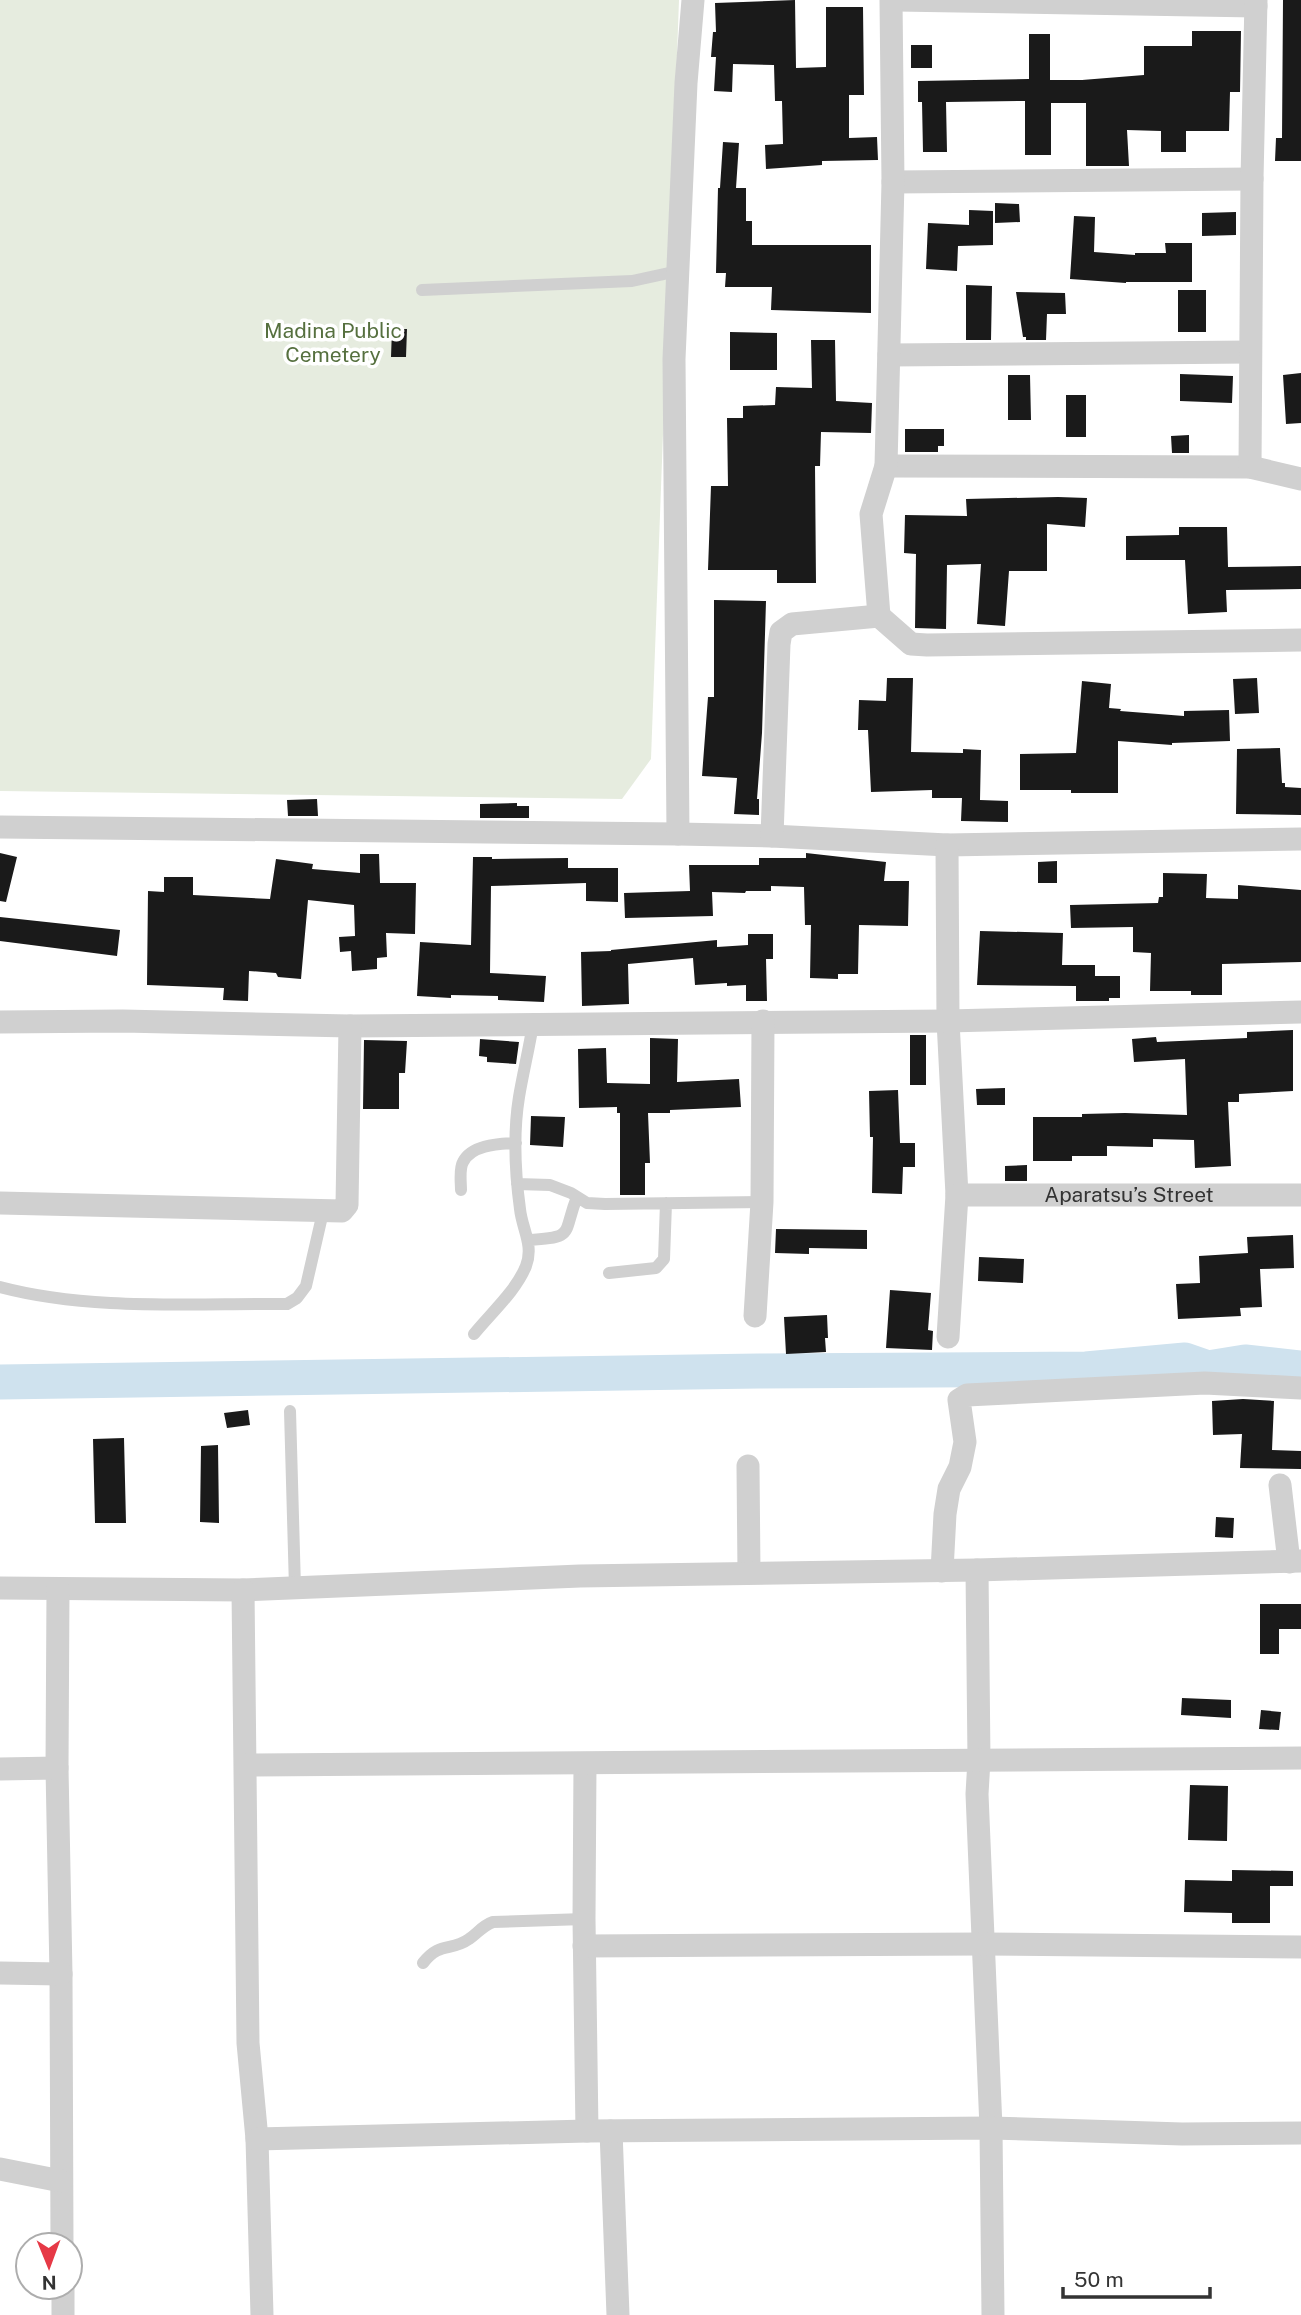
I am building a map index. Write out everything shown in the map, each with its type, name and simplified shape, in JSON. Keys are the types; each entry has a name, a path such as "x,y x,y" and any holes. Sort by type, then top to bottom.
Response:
{"street":[{"path":"678,834 674,359 693,0"},
{"path":"891,0 893,182 886,466 871,514 879,616 911,643 927,646 1301,640"},
{"path":"897,0 1256,3 1250,467"},
{"path":"893,182 1252,179"},
{"path":"889,355 1251,352"},
{"path":"886,466 1250,467 1301,479"},
{"path":"772,836 781,632 792,624 879,616"},
{"path":"0,827 678,834 947,845 1301,839"},
{"path":"947,845 948,1021 957,1195 948,1337"},
{"path":"0,1022 123,1021 350,1026 948,1021 1301,1012"},
{"path":"755,1316 762,1202 763,1021"},
{"path":"0,1203 342,1212 346,1205 350,1026"},
{"name":"Aparatsu’s Street","path":"957,1195 1301,1195"},
{"path":"942,1571 949,1489 960,1467 965,1442 959,1400 967,1395 1205,1382 1301,1388"},
{"path":"748,1466 749,1573"},
{"path":"0,1588 243,1590 580,1576 1295,1562 1280,1485"},
{"path":"976,1570 979,1760 977,1794 991,2128 993,2315"},
{"path":"58,1589 62,2231"},
{"path":"243,1590 248,2043 257,2139 262,2315"},
{"path":"246,1765 1301,1758"},
{"path":"585,1764 587,2131"},
{"path":"0,1769 57,1768"},
{"path":"584,1946 984,1944 1301,1947"},
{"path":"0,1973 61,1974"},
{"path":"257,2139 587,2131 991,2128 1182,2134 1301,2133"},
{"path":"611,2131 618,2315"},
{"path":"0,2169 61,2181"}],"lane":[{"path":"422,290 632,281 678,271"},
{"path":"474,1334 517,1282 526,1266 529,1253 517,1184 516,1143 519,1097 533,1024"},
{"path":"461,1190 461,1169 468,1156 486,1147 516,1143"},
{"path":"517,1184 550,1185 587,1203 762,1202"},
{"path":"528,1240 563,1235 569,1228 577,1197"},
{"path":"610,1273 656,1268 661,1263 664,1259 666,1203"},
{"path":"0,1287 27,1294 86,1302 287,1304 306,1286 323,1212"},
{"path":"290,1411 295,1588"},
{"path":"423,1963 435,1950 468,1940 485,1925 584,1919"}],"green space":[{"name":"Madina Public Cemetery","path":"0,0 679,0 651,759 622,799 0,791"}],"building":[{"path":"795,0 796,68 826,67 826,7 863,7 864,95 849,95 849,138 877,137 878,160 822,161 822,165 766,169 765,145 783,144 782,101 775,101 774,65 733,64 732,92 714,91 716,57 711,57 713,32 716,32 715,3"},
{"path":"1283,0 1301,0 1301,161 1275,161 1276,138 1282,138"},
{"path":"1192,31 1241,31 1240,92 1230,92 1229,131 1186,131 1186,152 1161,152 1161,131 1127,130 1129,166 1086,166 1086,103 1051,103 1051,155 1025,155 1025,101 946,102 947,152 923,152 922,102 918,102 918,81 1029,79 1029,34 1050,34 1050,80 1144,75 1144,46 1192,46"},
{"path":"911,45 932,45 932,68 911,68"},
{"path":"723,142 739,143 736,188 746,188 746,221 752,221 752,245 871,245 871,313 771,310 772,287 725,287 726,273 716,273 718,188"},
{"path":"995,203 1019,204 1020,222 995,223"},
{"path":"969,210 993,211 993,245 958,246 957,271 926,269 928,223 969,225"},
{"path":"1236,212 1236,235 1202,236 1202,213"},
{"path":"1074,216 1095,217 1094,252 1135,255 1166,253 1165,243 1192,243 1192,282 1126,283 1070,279"},
{"path":"966,285 992,286 991,340 966,340"},
{"path":"1178,290 1206,290 1206,332 1178,332"},
{"path":"1016,292 1065,293 1066,314 1047,314 1046,340 1026,340 1026,337 1023,337"},
{"path":"392,329 407,329 406,357 391,357"},
{"path":"730,332 777,333 777,370 730,370"},
{"path":"811,340 835,340 836,401 872,403 871,433 821,432 820,466 815,466 816,583 777,583 777,570 708,570 711,486 728,486 727,418 743,418 743,406 775,405 776,387 812,388"},
{"path":"1301,373 1301,423 1286,424 1283,375"},
{"path":"1180,374 1233,376 1232,403 1180,401"},
{"path":"1008,375 1030,375 1031,420 1008,420"},
{"path":"1066,395 1086,395 1086,437 1066,437"},
{"path":"905,429 944,429 944,446 938,446 938,452 905,452"},
{"path":"1189,435 1189,453 1172,453 1171,436"},
{"path":"1087,498 1085,527 1047,524 1047,571 1009,571 1005,626 977,624 981,564 947,565 946,629 915,628 916,554 904,553 905,515 967,516 966,499"},
{"path":"1179,527 1227,527 1228,567 1301,566 1301,589 1226,590 1227,612 1188,614 1185,560 1126,560 1126,536 1179,535"},
{"path":"714,600 766,601 757,799 759,815 734,814 737,778 702,776 708,697 714,697"},
{"path":"887,678 913,678 911,752 963,753 963,749 981,750 980,800 1008,801 1008,822 961,821 962,798 932,798 932,790 871,792 868,730 858,730 859,700 886,701"},
{"path":"1257,678 1259,713 1235,714 1233,679"},
{"path":"1082,681 1111,684 1109,708 1121,709 1120,711 1184,716 1184,711 1229,710 1230,741 1172,745 1118,741 1118,793 1020,790 1020,754 1076,753"},
{"path":"1280,748 1282,783 1285,783 1285,787 1301,788 1301,815 1236,814 1237,749"},
{"path":"317,799 318,816 288,816 287,800"},
{"path":"517,803 517,806 529,806 529,818 480,818 480,804"},
{"path":"0,853 17,857 6,902 0,901"},
{"path":"806,853 886,862 884,881 909,881 908,926 859,925 858,974 838,974 838,979 810,978 811,925 805,925 804,887 771,886 771,891 745,893 712,892 713,916 625,918 624,893 690,891 689,865 759,865 759,858 806,858"},
{"path":"360,854 379,854 380,883 416,883 415,934 386,933 387,957 377,958 377,969 352,971 351,951 340,952 339,937 355,936 354,905 308,900 301,979 278,977 276,973 249,971 248,1001 223,1000 224,988 147,985 148,891 164,892 164,877 193,877 193,895 270,899 276,859 313,864 312,869 360,873"},
{"path":"473,857 568,858 568,868 618,868 618,902 586,901 586,883 491,886 490,973 546,976 544,1002 498,1000 498,996 417,996 420,942 471,945"},
{"path":"1057,861 1057,883 1038,883 1038,862"},
{"path":"1163,873 1207,874 1206,898 1238,899 1238,885 1301,890 1301,962 1222,964 1222,995 1191,995 1191,991 1150,991 1151,953 1133,952 1133,927 1071,928 1070,905 1158,903 1159,897 1163,897"},
{"path":"0,917 120,930 117,956 0,941"},
{"path":"980,931 1063,933 1062,965 1095,965 1095,976 1120,976 1120,998 1109,998 1109,1001 1076,1001 1076,986 977,985"},
{"path":"748,934 773,934 773,959 766,959 767,1001 746,1001 746,985 695,985 693,958 628,964 629,1004 582,1006 581,952 717,940 717,947 748,945"},
{"path":"1293,1030 1293,1091 1239,1094 1239,1102 1228,1102 1231,1166 1195,1168 1194,1140 1153,1139 1153,1147 1107,1146 1107,1156 1072,1156 1072,1161 1033,1161 1033,1117 1082,1117 1082,1114 1125,1113 1187,1115 1185,1059 1134,1062 1132,1039 1156,1037 1157,1042 1247,1038 1247,1032"},
{"path":"910,1035 926,1035 926,1085 910,1085"},
{"path":"650,1038 678,1039 677,1082 739,1079 741,1107 648,1113 650,1163 645,1163 645,1195 620,1195 620,1113 617,1113 617,1107 579,1108 578,1049 606,1048 607,1083 650,1084"},
{"path":"480,1039 519,1042 516,1064 487,1062 487,1057 479,1056"},
{"path":"364,1040 407,1041 405,1073 399,1073 399,1109 363,1109"},
{"path":"1005,1088 1005,1105 977,1105 976,1089"},
{"path":"898,1090 900,1143 915,1143 915,1167 903,1167 902,1194 872,1193 873,1137 870,1137 869,1091"},
{"path":"531,1116 565,1117 563,1147 530,1145"},
{"path":"1027,1165 1027,1181 1005,1181 1005,1166"},
{"path":"776,1229 867,1230 867,1249 809,1248 809,1254 775,1253"},
{"path":"1293,1235 1294,1268 1260,1269 1262,1307 1240,1308 1241,1316 1178,1319 1176,1284 1200,1283 1199,1256 1248,1253 1247,1237"},
{"path":"979,1257 1024,1259 1023,1283 978,1281"},
{"path":"890,1290 931,1293 928,1330 933,1331 932,1350 886,1348"},
{"path":"827,1315 826,1352 786,1354 784,1317"},
{"path":"1212,1401 1274,1401 1272,1450 1301,1451 1301,1469 1240,1468 1242,1434 1213,1435"},
{"path":"248,1410 250,1425 227,1428 224,1413"},
{"path":"124,1438 126,1523 95,1523 93,1439"},
{"path":"218,1445 219,1523 200,1522 201,1446"},
{"path":"1216,1517 1234,1518 1233,1538 1215,1537"},
{"path":"1260,1604 1301,1604 1301,1629 1279,1629 1279,1654 1260,1654"},
{"path":"1182,1698 1231,1700 1231,1718 1181,1715"},
{"path":"1261,1710 1281,1712 1279,1730 1259,1729"},
{"path":"1190,1785 1228,1786 1227,1841 1188,1840"},
{"path":"1232,1870 1293,1871 1293,1886 1270,1886 1270,1923 1232,1923 1232,1913 1184,1912 1185,1880 1232,1881"}],"waterway":[{"path":"0,1382 1086,1369 1185,1360 1208,1368 1245,1362 1301,1368"}]}
